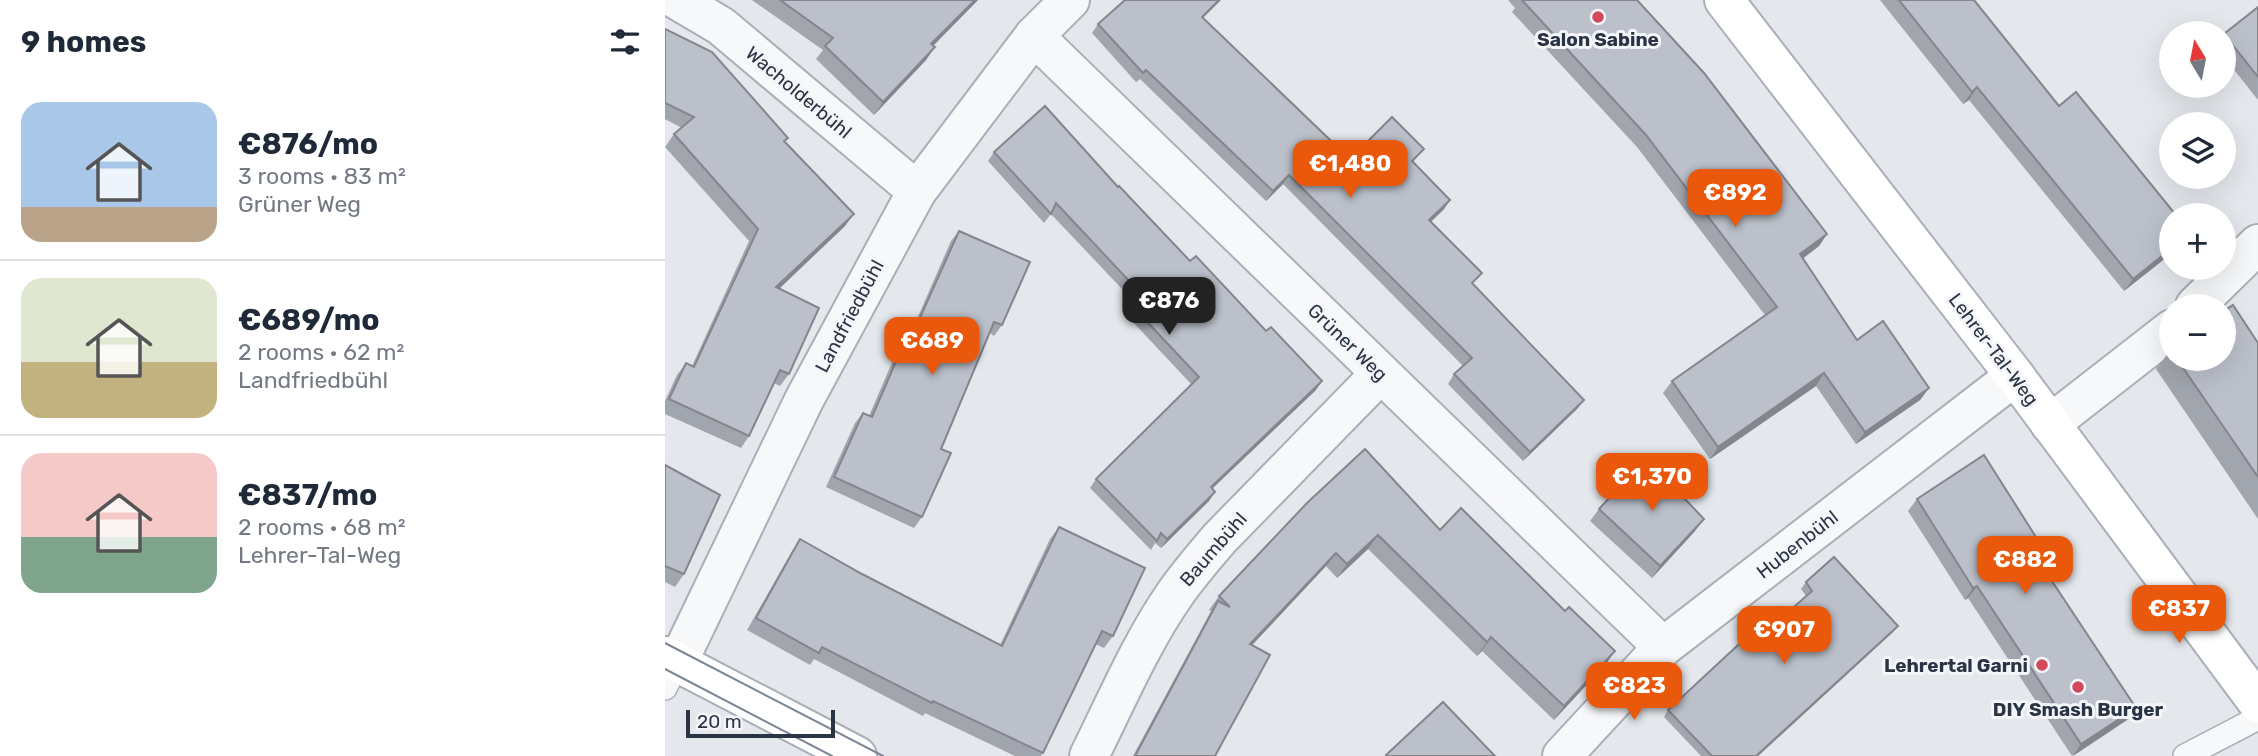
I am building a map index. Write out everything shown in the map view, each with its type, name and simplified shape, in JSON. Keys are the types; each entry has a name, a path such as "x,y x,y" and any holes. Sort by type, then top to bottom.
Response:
{"street":[{"name":"Wacholderbühl","path":"677,0 721,26 917,191"},
{"name":"Landfriedbühl","path":"669,668 804,400 917,191 1034,36 1070,0"},
{"name":"Lehrer-Tal-Weg","path":"1724,0 2015,376 2258,703"},
{"name":"Grüner Weg","path":"1034,36 1663,648"},
{"path":"2207,294 2258,244"},
{"path":"2050,424 2159,339"},
{"name":"Baumbühl","path":"1089,756 1155,627 1196,565 1380,374"},
{"name":"Hubenbühl","path":"1562,756 1663,648 2015,376"},
{"path":"669,668 857,756"}],"lane":[{"path":"2185,756 2258,718"}],"building":[{"path":"780,0 975,0 931,44 935,47 883,102 825,46 833,38"},
{"path":"1125,0 1219,0 1202,17 1350,159 1392,117 1424,149 1412,161 1450,200 1429,220 1482,273 1472,283 1584,400 1530,452 1454,374 1472,358 1289,175 1273,191 1146,70 1143,73 1098,24"},
{"path":"1522,0 1637,0 1704,73 1827,234 1800,254 1857,340 1883,321 1929,388 1865,432 1824,373 1718,447 1672,381 1777,307 1646,135"},
{"path":"1899,0 1974,0 2059,106 2076,92 2166,203 2159,203 2159,258 2133,279 1977,87 1972,92"},
{"path":"2258,7 2258,77 2237,50 2237,24"},
{"path":"665,29 712,52 788,138 784,141 854,214 776,287 819,308 789,374 780,370 749,436 669,399 686,363 694,367 758,229 674,134 694,117 665,103"},
{"path":"1045,106 1190,261 1196,256 1266,331 1271,327 1322,381 1211,487 1215,492 1167,539 1161,533 1157,541 1096,479 1199,377 1137,311 1148,301 1056,203 1051,214 994,152"},
{"path":"959,231 1030,262 1002,325 994,322 941,449 951,453 922,517 834,477 863,413 872,417 911,327 915,329"},
{"path":"2236,310 2258,343 2258,477 2185,371 2236,371"},
{"path":"1365,449 1440,530 1461,508 1565,611 1569,607 1615,651 1564,706 1491,637 1487,642 1378,535 1347,564 1336,553 1250,644 1270,655 1215,756 1135,756 1218,601 1230,607 1219,596 1307,503"},
{"path":"1984,455 2041,545 2032,551 2136,708 2081,744 1977,586 1973,588 1917,499"},
{"path":"1646,458 1704,519 1660,566 1599,509"},
{"path":"665,465 720,495 684,574 665,566"},
{"path":"1059,527 1145,568 1113,636 1102,631 1043,753 933,701 932,703 822,647 819,653 756,618 800,539 1002,646"},
{"path":"1834,557 1898,626 1756,756 1712,756 1668,710 1779,607 1786,614 1812,591 1806,582"},
{"path":"1443,702 1495,756 1386,755"}],"tram line":[{"path":"665,643 883,756"},
{"path":"665,669 832,756"}],"place":[{"name":"Salon Sabine","path":"1598,17"},
{"name":"Lehrertal Garni","path":"2042,665"},
{"name":"DIY Smash Burger","path":"2078,687"}]}
